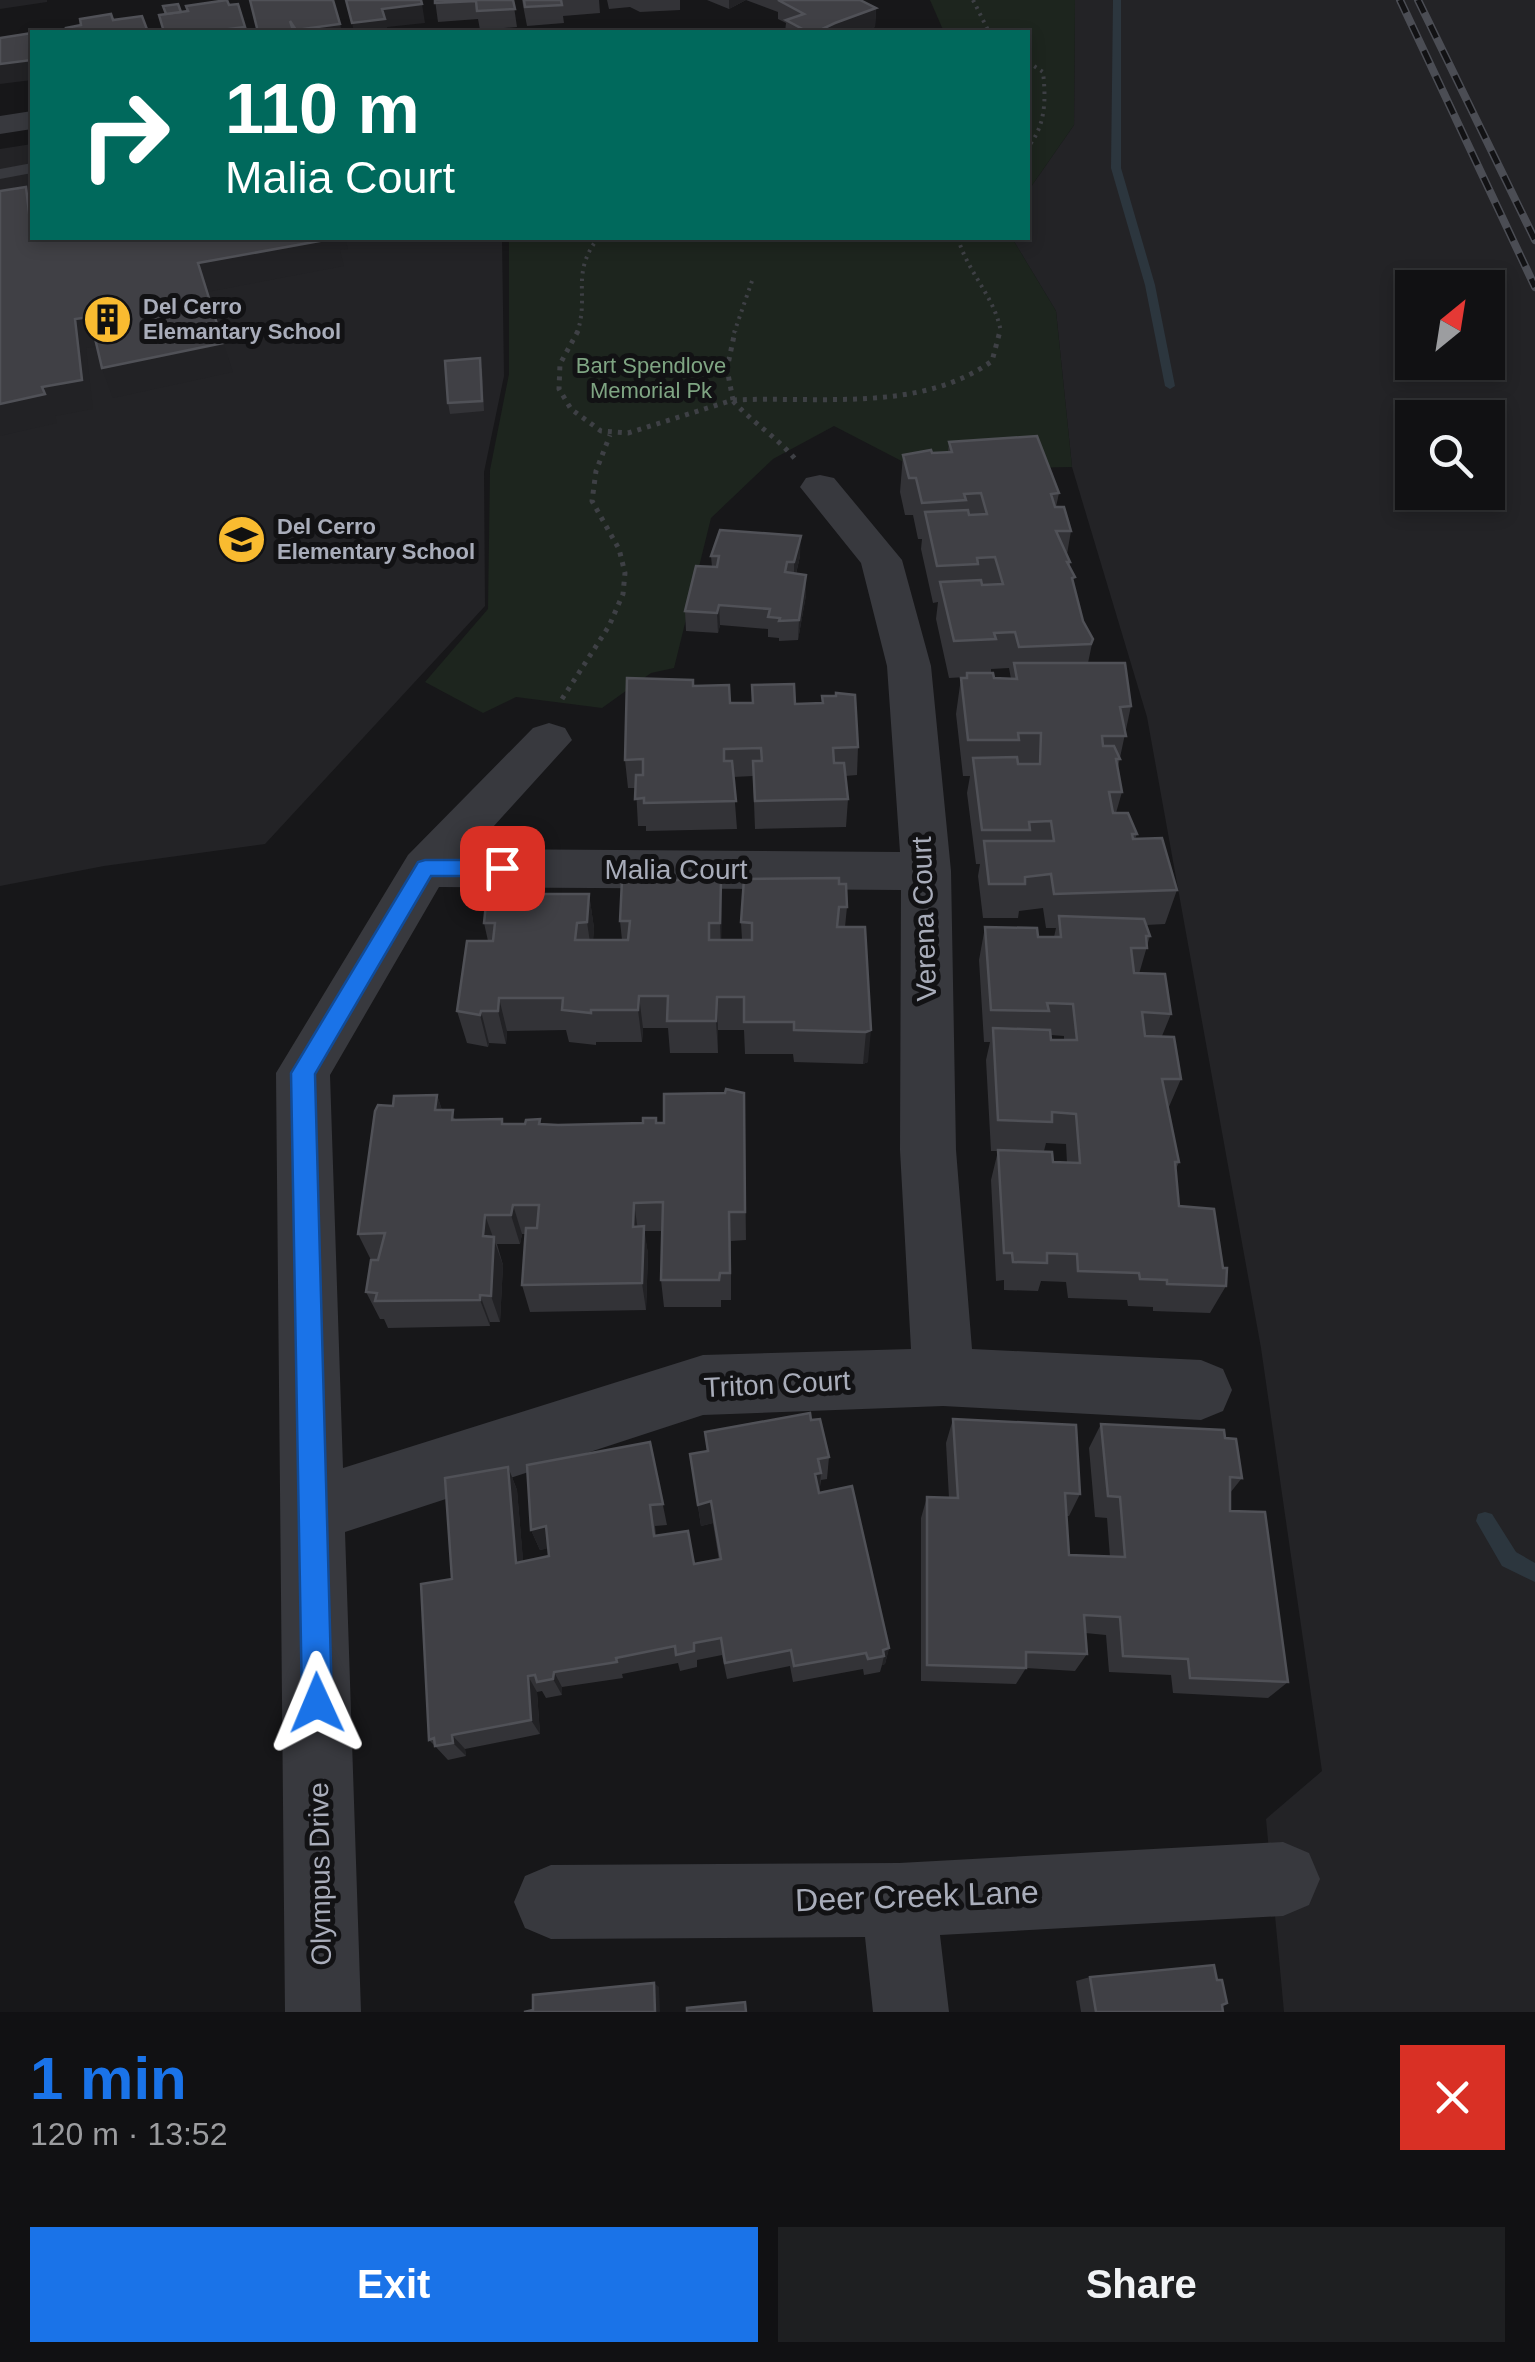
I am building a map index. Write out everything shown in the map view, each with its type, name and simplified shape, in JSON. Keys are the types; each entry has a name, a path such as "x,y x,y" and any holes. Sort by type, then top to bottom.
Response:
{"street":[{"path":"0,125 30,120"},
{"name":"Verena Court","path":"820,487 880,560 908,666 926,871 928,1150 943,1376"},
{"name":"Olympus Drive","path":"323,2012 303,1073 425,868 549,740"},
{"name":"Malia Court","path":"425,868 926,871"},
{"name":"Triton Court","path":"313,1510 703,1384 943,1376 1201,1390"},
{"name":"Deer Creek Lane","path":"551,1902 898,1900 1283,1879"},
{"path":"898,1900 911,2012"}],"lane":[{"path":"0,174 30,168"}],"path":[{"path":"973,0 988,30"},
{"path":"1030,63 1043,72 1046,99 1030,145"},
{"path":"596,240 582,256 577,277 580,321 575,339 562,356 557,377 561,394 572,412 610,434 624,434 733,400 765,396 871,397 942,390 970,379 997,356 1001,337 996,314 962,258 958,240"},
{"path":"752,281 746,306 726,350 725,380 733,400 756,428 781,442 820,487"},
{"path":"549,740 567,681 596,649 626,580 616,538 593,507 594,484 610,434"}],"shaded area":[{"path":"1075,0 1535,0 1535,2012 1284,2012 1266,1819 1322,1771 1261,1348 1147,717 1072,467 1056,311 1013,240 1030,240 1030,188 1074,125"},
{"name":"Del Cerro Elementary School","path":"30,144 30,240 502,240 504,376 484,472 485,606 265,844 104,866 0,886 0,149"}],"green space":[{"path":"930,0 1075,0 1074,125 1030,188 1030,30 943,30"},
{"name":"Bart Spendlove Memorial Pk","path":"509,240 1013,240 1056,311 1072,467 919,470 834,426 773,459 711,518 674,668 651,673 602,708 516,697 483,713 425,682 488,609 490,470 509,374"}],"building":[{"path":"227,0 229,5 238,4 245,27 163,30 159,15 188,11 186,6"},
{"path":"250,0 333,0 340,24 296,30 290,21 293,30 258,30"},
{"path":"346,0 421,0 422,4 382,9 385,19 352,23"},
{"path":"435,0 513,0 515,9 477,11 476,1"},
{"path":"524,0 561,0 562,5 525,7"},
{"path":"778,0 860,0 876,8 820,30 804,30 786,20 804,14"},
{"path":"178,4 181,12 166,14 163,6"},
{"path":"111,14 113,20 142,16 147,30 66,30 81,25 80,19"},
{"path":"30,33 30,60 0,64 0,38"},
{"name":"Del Cerro Elemantary School","path":"26,187 30,240 325,240 198,263 223,343 102,368 90,317 75,319 82,380 42,387 45,394 0,404 0,191"},
{"path":"480,358 482,401 448,403 445,361"},
{"path":"1037,436 1059,493 1051,494 1055,507 1064,507 1071,531 1056,531 1075,577 1072,578 1083,621 1093,639 1091,644 1019,647 1015,632 994,633 996,639 954,641 940,582 981,580 982,585 1003,584 995,557 977,558 978,564 937,566 925,512 968,510 969,515 987,514 981,493 964,494 966,500 922,503 916,478 909,478 903,455 931,450 952,452 949,442"},
{"path":"720,530 801,536 794,562 787,562 785,572 806,575 799,620 768,617 770,609 719,605 717,613 685,611 696,566 717,567 719,556 711,556"},
{"path":"1014,663 1125,663 1131,706 1120,707 1126,736 1102,736 1103,746 1114,746 1120,759 1116,759 1122,792 1109,792 1113,813 1128,813 1137,834 1132,834 1133,839 1162,838 1177,890 1054,894 1051,874 1025,877 1025,884 989,884 984,841 1054,841 1051,821 1029,822 1030,830 982,830 973,758 1017,757 1018,764 1040,764 1041,733 1018,733 1019,740 968,740 961,678 967,678 967,673 993,673 994,678 1017,679"},
{"path":"627,678 693,680 693,686 729,685 730,703 753,703 752,685 794,684 795,704 823,703 822,696 836,693 855,695 858,747 833,748 834,763 844,763 848,799 755,801 753,761 762,761 761,748 724,749 724,761 732,761 736,801 644,803 644,798 635,799 636,775 643,775 643,759 625,760"},
{"path":"839,878 839,884 846,884 847,907 839,907 837,927 865,927 871,1030 866,1032 794,1030 794,1022 744,1022 744,997 717,997 716,1021 667,1021 668,996 639,996 638,1010 591,1013 562,1010 563,998 499,998 498,1011 481,1011 480,1015 457,1011 467,941 493,941 495,923 484,923 487,894 589,894 587,922 577,923 575,940 628,940 630,921 620,921 622,880 721,880 720,923 709,923 709,940 752,940 752,923 741,922 744,879"},
{"path":"1059,916 1144,919 1150,936 1146,936 1147,948 1131,948 1134,973 1165,974 1171,1014 1142,1012 1145,1036 1174,1037 1181,1079 1162,1079 1179,1162 1175,1162 1179,1206 1214,1209 1223,1268 1227,1268 1226,1286 1167,1284 1167,1280 1140,1279 1139,1273 1078,1271 1077,1254 1047,1253 1047,1263 1013,1262 1012,1253 1004,1253 998,1150 1052,1152 1053,1162 1080,1163 1076,1114 1052,1112 1052,1122 998,1120 993,1028 1050,1030 1051,1040 1077,1040 1073,1004 1047,1003 1049,1011 991,1010 985,927 1037,928 1038,937 1061,937"},
{"path":"726,1089 744,1093 745,1212 729,1212 730,1273 720,1273 719,1280 661,1280 663,1202 634,1203 633,1227 644,1226 642,1283 522,1285 526,1228 537,1228 539,1205 513,1205 511,1215 485,1215 483,1236 494,1237 491,1296 480,1295 480,1300 375,1301 377,1293 366,1292 371,1260 378,1260 385,1233 358,1234 378,1105 393,1106 394,1096 437,1095 435,1110 453,1110 452,1120 502,1119 502,1124 525,1124 526,1120 540,1119 539,1124 558,1125 643,1123 643,1118 656,1118 656,1123 664,1123 664,1094 725,1093"},
{"path":"810,1413 811,1420 820,1419 829,1457 818,1459 821,1473 815,1474 819,1493 852,1486 889,1648 883,1650 884,1656 868,1659 866,1653 794,1666 791,1650 725,1663 721,1638 694,1643 694,1651 676,1655 675,1646 616,1658 617,1662 554,1672 553,1679 537,1682 535,1675 528,1676 531,1720 452,1735 453,1743 435,1746 434,1738 429,1740 421,1584 452,1579 445,1478 508,1467 516,1563 549,1556 546,1526 531,1530 527,1465 650,1442 663,1504 650,1505 654,1536 688,1531 694,1564 721,1559 711,1501 698,1505 690,1454 708,1451 705,1432"},
{"path":"953,1419 1076,1425 1080,1494 1065,1493 1069,1555 1125,1557 1120,1497 1108,1496 1101,1424 1224,1430 1225,1438 1236,1439 1242,1478 1230,1477 1230,1511 1265,1512 1288,1682 1190,1678 1188,1659 1123,1656 1120,1617 1084,1615 1087,1654 1026,1652 1026,1668 927,1665 927,1497 958,1498"},
{"path":"1214,1965 1227,2003 1222,2005 1223,2012 1096,2012 1090,1977"},
{"path":"654,1983 655,2012 524,2012 533,2010 533,1995"},
{"path":"745,2002 746,2012 687,2012 687,2008"}],"waterway":[{"path":"1117,0 1116,168 1150,285 1170,386"},
{"path":"1485,1521 1509,1559 1535,1573"}],"railway":[{"path":"1400,0 1535,287"},
{"path":"1418,0 1535,240"}],"place":[{"name":"Del Cerro Elemantary School","path":"108,319"},
{"name":"Del Cerro Elementary School","path":"242,539"}],"route":[{"path":"317,1703 303,1073 425,868 502,868"}]}
